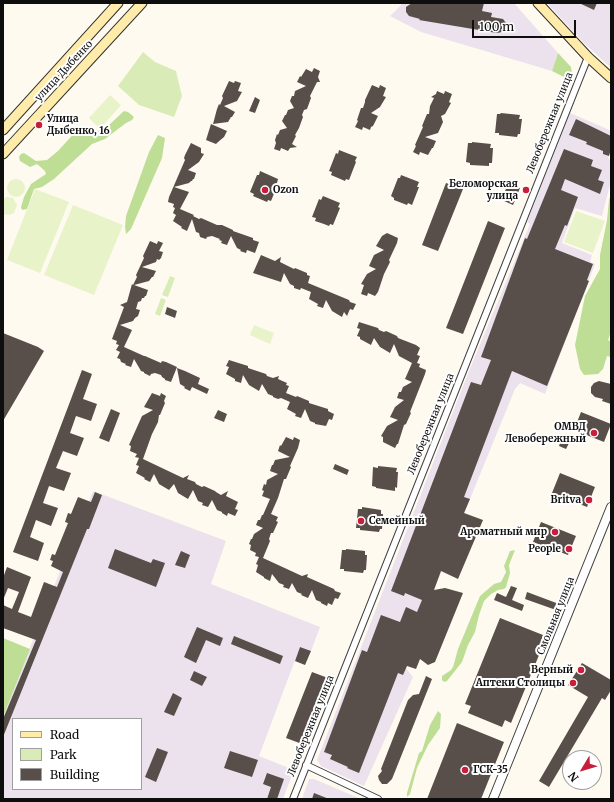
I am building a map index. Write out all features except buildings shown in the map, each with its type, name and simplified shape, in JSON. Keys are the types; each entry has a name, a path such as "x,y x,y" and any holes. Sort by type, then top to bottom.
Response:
{"main road":[{"name":"улица Дыбенко","path":"3,130 118,3"},
{"name":"улица Дыбенко","path":"3,154 142,3"},
{"path":"538,3 588,57 611,78"}],"street":[{"name":"Левобережная улица","path":"293,799 588,57"},
{"name":"Смольная улица","path":"493,799 611,507"},
{"path":"306,765 378,799"}],"shaded area":[{"path":"403,3 514,3 558,53 552,71 421,32 390,16"},
{"path":"547,3 611,3 611,68 583,42"},
{"path":"570,113 611,131 611,151 608,158 611,161 611,181 602,216 575,208 562,243 592,255 590,262 595,264 545,394 520,383 515,389 404,666 413,677 364,786 321,766 317,760 469,371 530,224 527,222"},
{"path":"93,491 226,541 211,584 320,627 311,651 300,647 259,756 294,770 283,799 3,799 3,717"},
{"path":"309,779 314,779 361,799 302,799"}],"green space":[{"path":"143,52 155,62 176,71 182,96 174,117 139,105 118,86"},
{"path":"558,53 571,67 572,73 570,80 552,71"},
{"path":"110,95 121,105 100,129 89,118"},
{"path":"124,111 128,112 134,117 132,120 105,139 92,144 54,179 42,187 34,189 27,209 22,210 21,207 24,197 31,184 46,174 45,171 37,164 30,167 20,161 19,157 21,154 24,153 36,161 47,160 58,151 77,130 84,129 93,134 109,125"},
{"path":"158,135 165,138 162,158 131,229 126,234 126,216 149,152"},
{"path":"16,179 22,182 25,188 22,194 16,197 10,194 7,188 10,182"},
{"path":"35,189 69,202 40,273 7,260"},
{"path":"611,194 611,332 608,340 611,342 611,357 607,356 603,369 598,374 584,375 580,369 575,345 585,296 600,269 600,255"},
{"path":"7,197 13,198 17,205 14,213 9,215 3,214 3,199"},
{"path":"73,205 123,225 94,295 44,275"},
{"path":"576,211 605,221 593,253 564,242"},
{"path":"170,276 175,278 168,297 162,295"},
{"path":"161,298 166,300 160,316 155,314"},
{"path":"254,325 274,333 270,344 250,335"},
{"path":"515,550 509,565 510,573 506,587 491,594 484,601 475,632 468,645 462,662 447,681 444,682 442,680 442,676 453,667 458,649 480,596 494,584 501,582 506,572 504,566 510,551"},
{"path":"3,638 30,649 3,717"},
{"path":"438,711 441,714 440,728 428,745 417,768 410,794 407,797 419,753 422,751 430,725"}],"place":[{"name":"Улица Дыбенко, 16","path":"39,125"},
{"name":"Ozon","path":"265,190"},
{"name":"Беломорская улица","path":"526,190"},
{"name":"ОМВД Левобережный","path":"594,433"},
{"name":"Britva","path":"589,500"},
{"name":"Семейный","path":"361,521"},
{"name":"Ароматный мир","path":"555,532"},
{"name":"People","path":"569,549"},
{"name":"Верный","path":"581,670"},
{"name":"Аптеки Столицы","path":"573,683"},
{"name":"ГСК-35","path":"465,770"}]}
